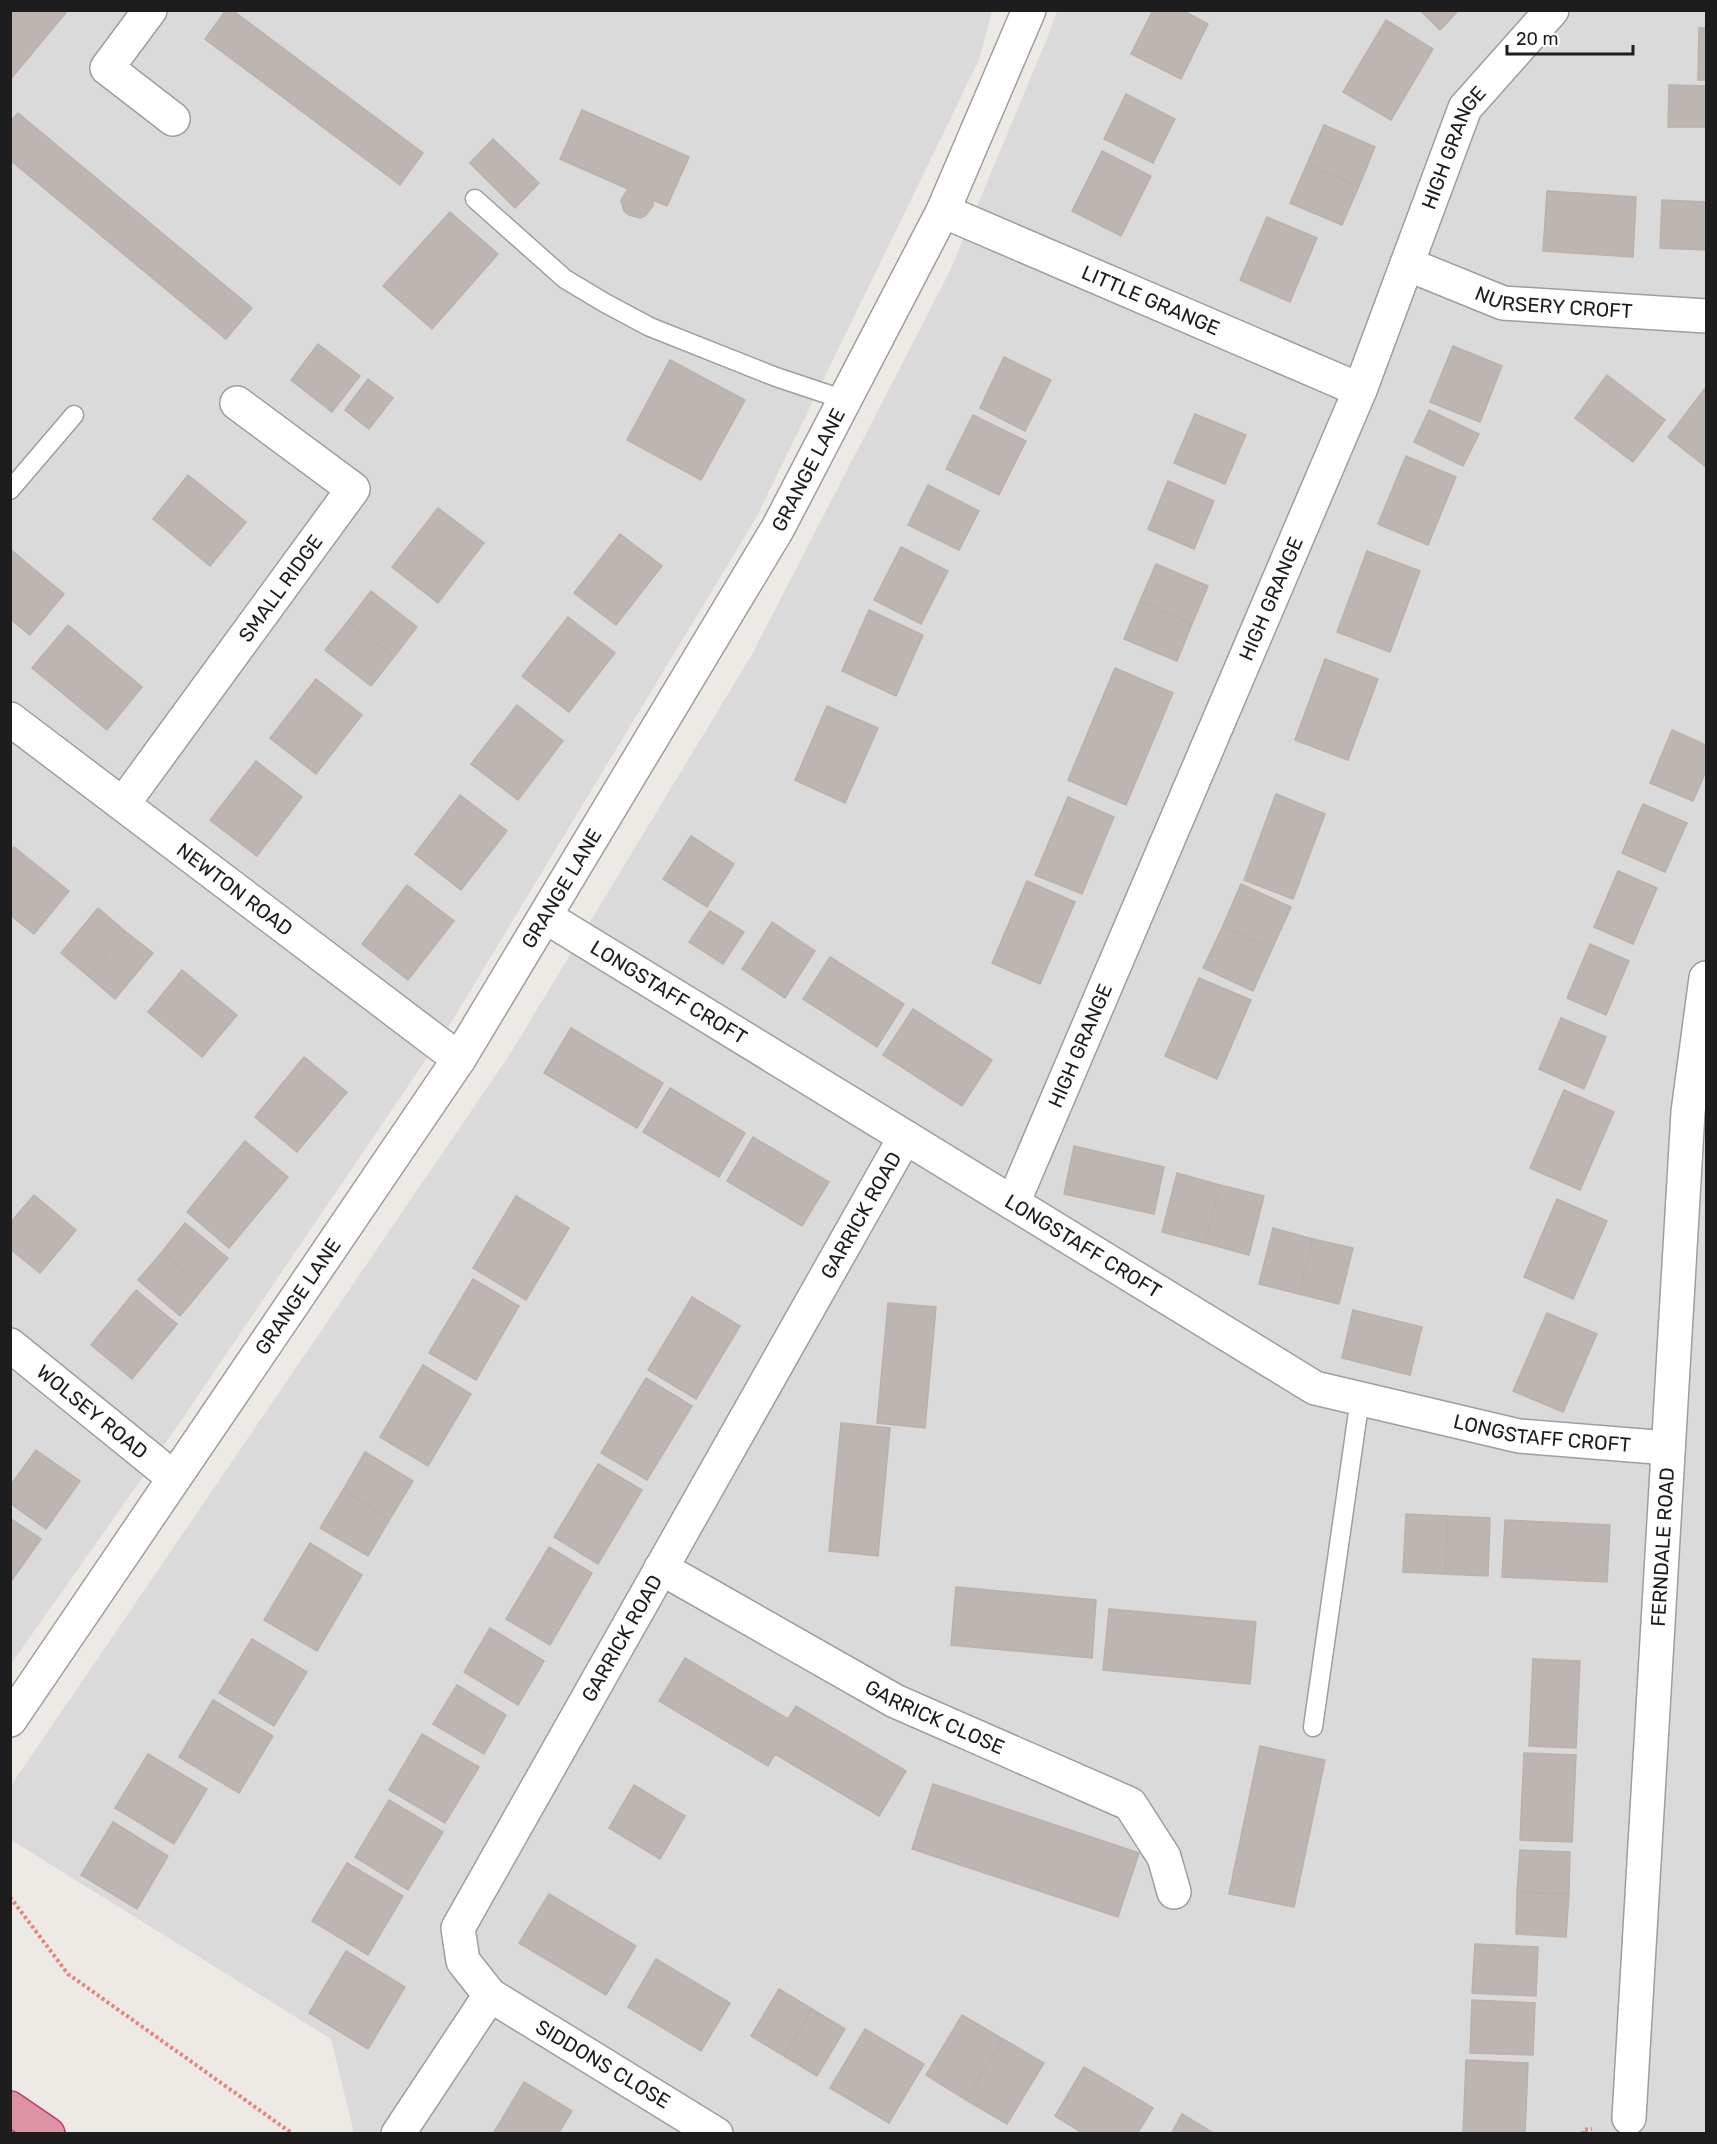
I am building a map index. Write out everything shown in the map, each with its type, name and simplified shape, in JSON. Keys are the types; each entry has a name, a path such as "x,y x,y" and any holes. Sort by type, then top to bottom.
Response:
{"highway":[{"path":"10,2108 48,2133"}],"street":[{"path":"150,10 108,69 173,119"},
{"name":"GRANGE LANE","path":"10,1720 459,1059 778,528 943,211 1029,10"},
{"name":"HIGH GRANGE","path":"1013,1203 1360,390 1465,108 1552,10"},
{"name":"LITTLE GRANGE","path":"943,211 1360,390"},
{"name":"NURSERY CROFT","path":"1407,264 1503,303 1707,316"},
{"name":"SMALL RIDGE","path":"123,804 353,489 237,403"},
{"name":"NEWTON ROAD","path":"10,718 459,1059"},
{"name":"LONGSTAFF CROFT","path":"546,917 1315,1388 1519,1436 1668,1448"},
{"name":"FERNDALE ROAD","path":"1629,2118 1668,1448 1707,978"},
{"name":"GARRICK ROAD","path":"490,1995 463,1961 458,1928 905,1137"},
{"name":"WOLSEY ROAD","path":"10,1345 174,1478"},
{"name":"GARRICK CLOSE","path":"661,1568 895,1701 1130,1804 1164,1857 1174,1892"},
{"path":"398,2133 490,1995"},
{"name":"SIDDONS CLOSE","path":"490,1995 716,2133"}],"lane":[{"path":"475,199 565,279 605,303 650,327 776,377 845,399"},
{"path":"10,490 74,415"},
{"path":"1313,1727 1360,1398"}],"path":[{"path":"10,1898 68,1974 292,2133"}],"shaded area":[{"path":"11,11 992,11 979,60 756,518 452,1021 140,1481 11,1664"},
{"path":"1057,11 1706,11 1706,2133 354,2133 331,2039 11,1840 10,1787 510,1054 751,656 950,271"}],"building":[{"path":"10,10 68,10 10,80"},
{"path":"226,10 232,10 423,153 400,185 205,39"},
{"path":"1153,10 1182,10 1208,24 1181,79 1131,54"},
{"path":"1420,10 1459,10 1440,30"},
{"path":"1386,20 1433,49 1391,120 1343,92"},
{"path":"1699,28 1706,28 1706,80 1698,80"},
{"path":"1669,85 1706,86 1706,127 1668,127"},
{"path":"1126,94 1175,119 1153,163 1104,139"},
{"path":"582,110 689,157 667,206 653,200 653,206 645,216 640,218 629,215 624,211 621,200 628,189 560,159"},
{"path":"18,113 252,308 226,339 10,160 10,122"},
{"path":"1324,125 1375,147 1359,186 1307,164"},
{"path":"493,139 539,183 515,208 470,163"},
{"path":"1102,151 1151,176 1121,236 1072,211"},
{"path":"1307,164 1359,186 1342,225 1290,203"},
{"path":"1547,191 1636,197 1633,257 1543,251"},
{"path":"1662,200 1706,202 1706,250 1660,248"},
{"path":"450,212 498,254 432,329 383,286"},
{"path":"1267,217 1317,238 1290,302 1240,280"},
{"path":"318,344 360,376 332,412 291,380"},
{"path":"1453,346 1502,366 1480,422 1430,402"},
{"path":"1004,357 1051,380 1025,431 980,408"},
{"path":"670,360 745,400 701,480 627,440"},
{"path":"1607,375 1665,420 1633,462 1575,418"},
{"path":"368,379 393,398 369,429 345,410"},
{"path":"1706,387 1706,467 1668,437"},
{"path":"1429,410 1479,434 1463,466 1414,442"},
{"path":"1195,414 1246,435 1225,484 1174,463"},
{"path":"973,415 1026,441 999,495 946,469"},
{"path":"1406,456 1456,477 1428,545 1378,524"},
{"path":"188,475 246,522 210,566 153,519"},
{"path":"1168,481 1214,501 1194,549 1148,529"},
{"path":"928,485 979,511 959,550 908,525"},
{"path":"438,508 484,543 438,603 392,567"},
{"path":"620,534 662,566 616,625 574,593"},
{"path":"901,547 948,571 921,624 874,600"},
{"path":"10,549 64,594 30,635 10,619"},
{"path":"1367,551 1420,571 1390,652 1337,632"},
{"path":"1156,564 1208,586 1192,624 1140,601"},
{"path":"371,591 417,627 394,657 348,621"},
{"path":"1140,601 1192,624 1177,661 1124,639"},
{"path":"869,610 923,635 896,696 842,671"},
{"path":"568,617 615,653 569,712 522,676"},
{"path":"348,621 394,657 371,686 325,650"},
{"path":"68,625 142,687 107,730 32,668"},
{"path":"1325,659 1378,679 1348,760 1295,740"},
{"path":"1115,668 1173,693 1126,805 1068,780"},
{"path":"316,679 362,715 316,774 270,738"},
{"path":"517,705 563,741 518,800 471,764"},
{"path":"827,706 878,728 845,803 795,780"},
{"path":"1672,730 1706,745 1706,771 1693,801 1650,783"},
{"path":"256,761 302,797 257,856 210,820"},
{"path":"1276,794 1325,814 1293,899 1244,880"},
{"path":"460,795 507,831 461,890 415,854"},
{"path":"1068,797 1114,817 1082,894 1035,875"},
{"path":"1643,804 1687,823 1665,872 1622,853"},
{"path":"691,836 734,864 707,907 663,879"},
{"path":"14,847 69,891 34,934 10,915 10,852"},
{"path":"1618,871 1657,888 1633,944 1594,927"},
{"path":"1027,881 1075,902 1040,984 992,963"},
{"path":"1241,884 1291,907 1272,949 1223,926"},
{"path":"407,885 454,921 408,980 362,944"},
{"path":"98,908 125,931 88,976 61,953"},
{"path":"710,911 744,932 723,964 689,942"},
{"path":"772,922 815,951 785,998 742,969"},
{"path":"1223,926 1272,949 1253,991 1203,968"},
{"path":"125,931 153,953 115,999 88,976"},
{"path":"1590,944 1629,961 1606,1015 1567,998"},
{"path":"830,957 904,1004 877,1047 803,999"},
{"path":"182,970 237,1015 202,1057 148,1012"},
{"path":"1199,978 1251,1000 1217,1079 1165,1056"},
{"path":"913,1009 992,1060 962,1106 883,1055"},
{"path":"1561,1018 1606,1037 1584,1089 1539,1069"},
{"path":"571,1028 663,1083 637,1128 544,1073"},
{"path":"304,1057 347,1092 297,1152 255,1117"},
{"path":"670,1088 745,1133 719,1177 643,1132"},
{"path":"1564,1090 1614,1112 1580,1190 1530,1168"},
{"path":"753,1137 829,1182 802,1226 727,1181"},
{"path":"245,1141 288,1177 229,1248 187,1212"},
{"path":"1074,1146 1164,1167 1154,1214 1064,1194"},
{"path":"1177,1173 1220,1185 1205,1243 1162,1232"},
{"path":"1220,1185 1264,1196 1249,1255 1205,1243"},
{"path":"34,1195 76,1230 40,1273 10,1249 10,1223"},
{"path":"516,1196 569,1228 526,1300 473,1268"},
{"path":"1557,1199 1607,1221 1573,1299 1524,1277"},
{"path":"185,1223 228,1258 204,1287 162,1252"},
{"path":"1273,1228 1313,1239 1299,1294 1259,1284"},
{"path":"1313,1239 1353,1248 1339,1304 1299,1294"},
{"path":"162,1252 204,1287 180,1316 138,1280"},
{"path":"473,1279 519,1306 476,1380 429,1353"},
{"path":"136,1290 177,1324 132,1379 91,1345"},
{"path":"692,1297 740,1326 696,1399 648,1370"},
{"path":"888,1303 936,1307 925,1428 877,1423"},
{"path":"1353,1310 1422,1327 1410,1375 1342,1358"},
{"path":"1547,1313 1597,1334 1563,1412 1513,1391"},
{"path":"423,1365 471,1394 428,1466 380,1437"},
{"path":"646,1378 692,1406 647,1480 601,1453"},
{"path":"841,1423 890,1428 878,1556 829,1551"},
{"path":"36,1450 80,1481 46,1529 10,1503 10,1486"},
{"path":"365,1452 413,1481 390,1519 343,1490"},
{"path":"598,1464 642,1490 598,1564 554,1537"},
{"path":"343,1490 390,1519 368,1556 320,1528"},
{"path":"1406,1514 1448,1516 1445,1574 1403,1572"},
{"path":"1448,1516 1490,1518 1488,1576 1445,1574"},
{"path":"10,1518 41,1539 10,1583"},
{"path":"1505,1520 1610,1525 1607,1582 1502,1577"},
{"path":"310,1543 362,1575 317,1651 264,1620"},
{"path":"549,1547 592,1573 550,1645 506,1619"},
{"path":"956,1587 1096,1600 1092,1658 951,1645"},
{"path":"1109,1609 1256,1622 1250,1684 1103,1670"},
{"path":"490,1628 544,1661 518,1705 464,1672"},
{"path":"252,1639 307,1672 274,1726 219,1693"},
{"path":"685,1658 788,1719 796,1706 906,1771 879,1816 775,1754 768,1766 659,1701"},
{"path":"1533,1659 1580,1661 1576,1748 1529,1746"},
{"path":"457,1685 506,1715 484,1754 433,1724"},
{"path":"213,1700 273,1736 239,1793 179,1757"},
{"path":"422,1734 479,1767 445,1823 389,1790"},
{"path":"1260,1746 1325,1760 1294,1907 1229,1894"},
{"path":"1524,1753 1576,1755 1572,1842 1520,1840"},
{"path":"148,1754 207,1789 174,1844 115,1808"},
{"path":"933,1784 1139,1853 1118,1917 912,1849"},
{"path":"634,1785 685,1816 660,1859 609,1828"},
{"path":"389,1800 443,1832 408,1890 355,1857"},
{"path":"113,1822 168,1856 137,1909 81,1875"},
{"path":"1520,1850 1570,1852 1569,1894 1517,1892"},
{"path":"347,1863 403,1896 368,1955 312,1921"},
{"path":"1517,1892 1569,1894 1566,1937 1516,1934"},
{"path":"549,1894 636,1946 606,1995 519,1943"},
{"path":"1475,1944 1538,1947 1536,1996 1472,1993"},
{"path":"346,1951 405,1987 368,2049 309,2013"},
{"path":"656,1959 730,2003 701,2051 628,2007"},
{"path":"779,1989 812,2009 784,2056 751,2036"},
{"path":"1472,2000 1535,2003 1533,2055 1470,2053"},
{"path":"812,2009 845,2029 817,2076 784,2056"},
{"path":"962,2015 1003,2039 966,2100 926,2075"},
{"path":"865,2029 924,2064 889,2123 830,2088"},
{"path":"1003,2039 1044,2063 1007,2124 966,2100"},
{"path":"1466,2060 1528,2063 1525,2134 1463,2134"},
{"path":"1084,2067 1153,2108 1137,2134 1084,2134 1055,2116"},
{"path":"524,2082 572,2111 558,2134 493,2134"},
{"path":"1182,2114 1215,2134 1171,2134"}]}
